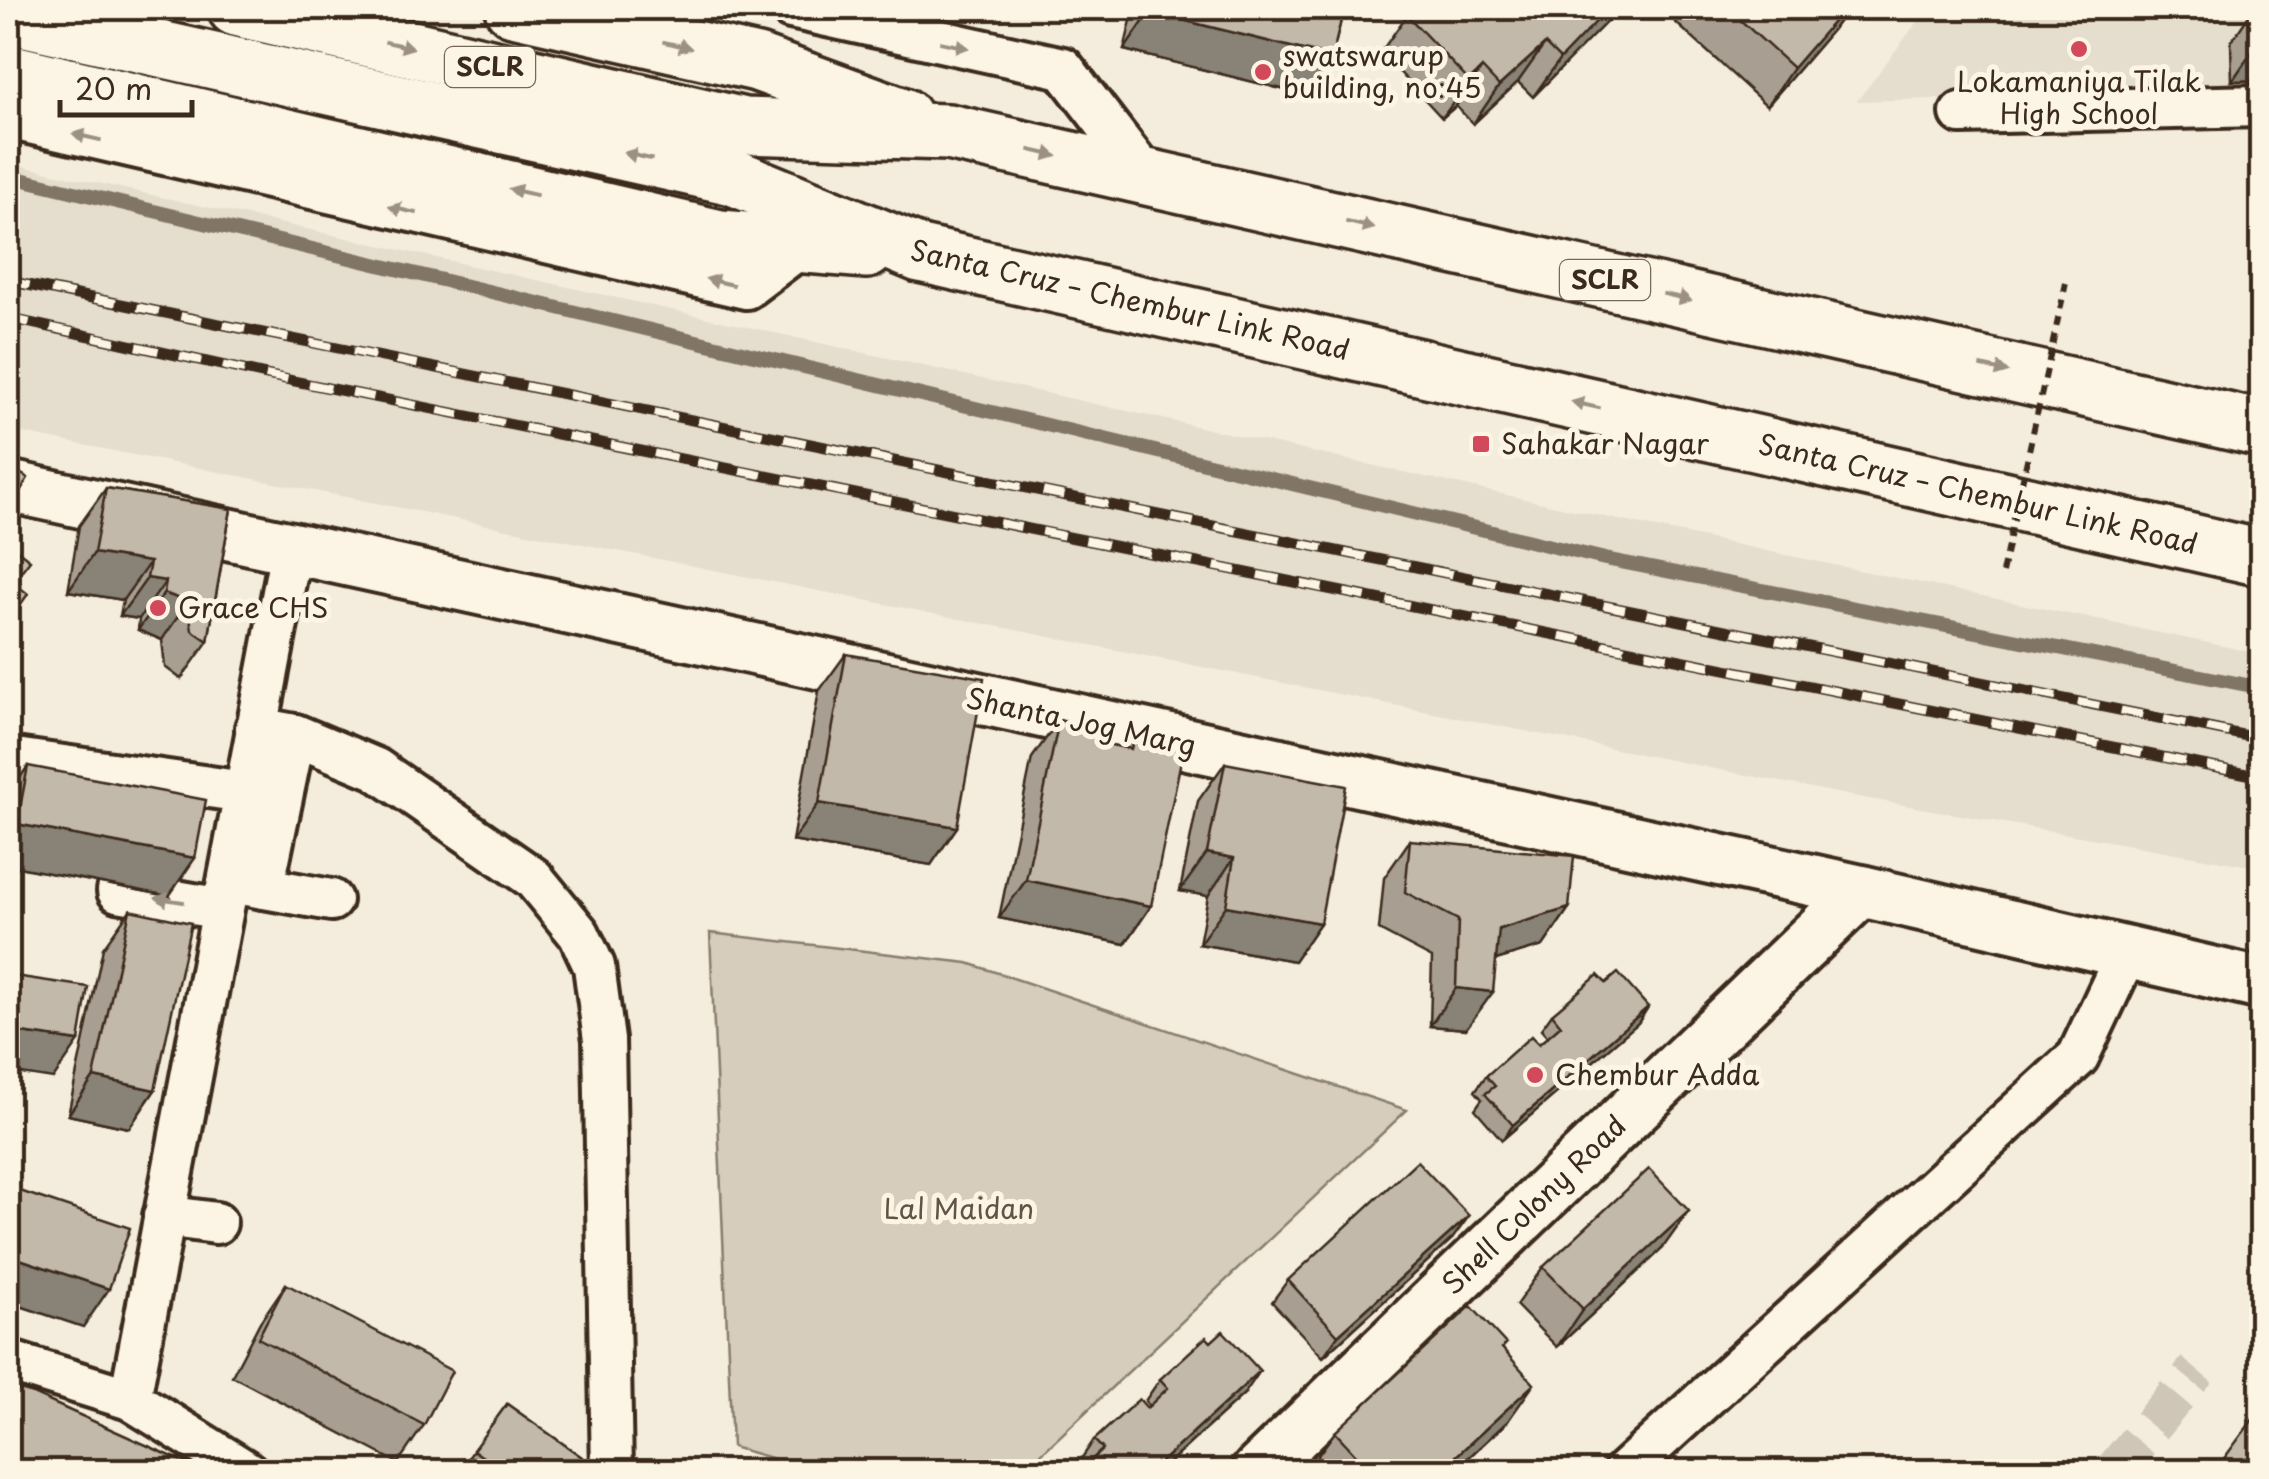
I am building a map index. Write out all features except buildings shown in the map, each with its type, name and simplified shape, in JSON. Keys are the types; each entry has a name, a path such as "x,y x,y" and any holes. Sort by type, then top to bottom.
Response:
{"highway":[{"name":"SCLR","path":"236,8 744,126 948,132 2262,429"},
{"path":"513,8 757,63 948,132"},
{"name":"Santa Cruz – Chembur Link Road","path":"8,15 733,177 920,254 2262,558"},
{"path":"8,72 720,238 920,254"}],"street":[{"path":"791,8 1063,68 1147,177"},
{"path":"1962,114 2262,106"},
{"path":"8,118 746,288 803,245"},
{"name":"Shanta Jog Marg","path":"8,486 1861,892"},
{"path":"130,1399 161,1236 276,732 291,550"},
{"path":"237,893 244,792 276,732"},
{"path":"276,732 376,769 533,878 558,904 594,966 604,1040 612,1472"},
{"path":"8,758 244,792"},
{"path":"118,891 237,893 331,900"},
{"path":"1861,892 2262,984"},
{"name":"Shell Colony Road","path":"1257,1472 1861,892"},
{"path":"1624,1472 2078,1057 2126,955"},
{"path":"115,1251 216,1224"},
{"path":"8,1360 130,1399 248,1472"},
{"path":"8,1392 53,1405 100,1430"}],"path":[{"path":"2002,572 2066,283"}],"shaded area":[{"name":"Lokamaniya Tilak High School","path":"1928,8 2261,8 2261,91 1857,101"},
{"path":"8,163 1619,520 2261,654 2261,868 1847,795 8,430"}],"green space":[{"name":"Lal Maidan","path":"710,933 968,963 1407,1110 1023,1471 817,1471 732,1447"}],"waterway":[{"path":"8,176 1605,559 2262,688"}],"tunnel":[{"path":"2113,1472 2197,1370"}],"railway":[{"path":"8,281 2262,739"},
{"path":"8,318 294,381 2262,777"}],"place":[{"name":"Lokamaniya Tilak High School","path":"2079,49"},
{"name":"swatswarup building, no:45","path":"1263,72"},
{"name":"Sahakar Nagar","path":"1481,444"},
{"name":"Grace CHS","path":"158,608"},
{"name":"Chembur Adda","path":"1535,1075"}]}
